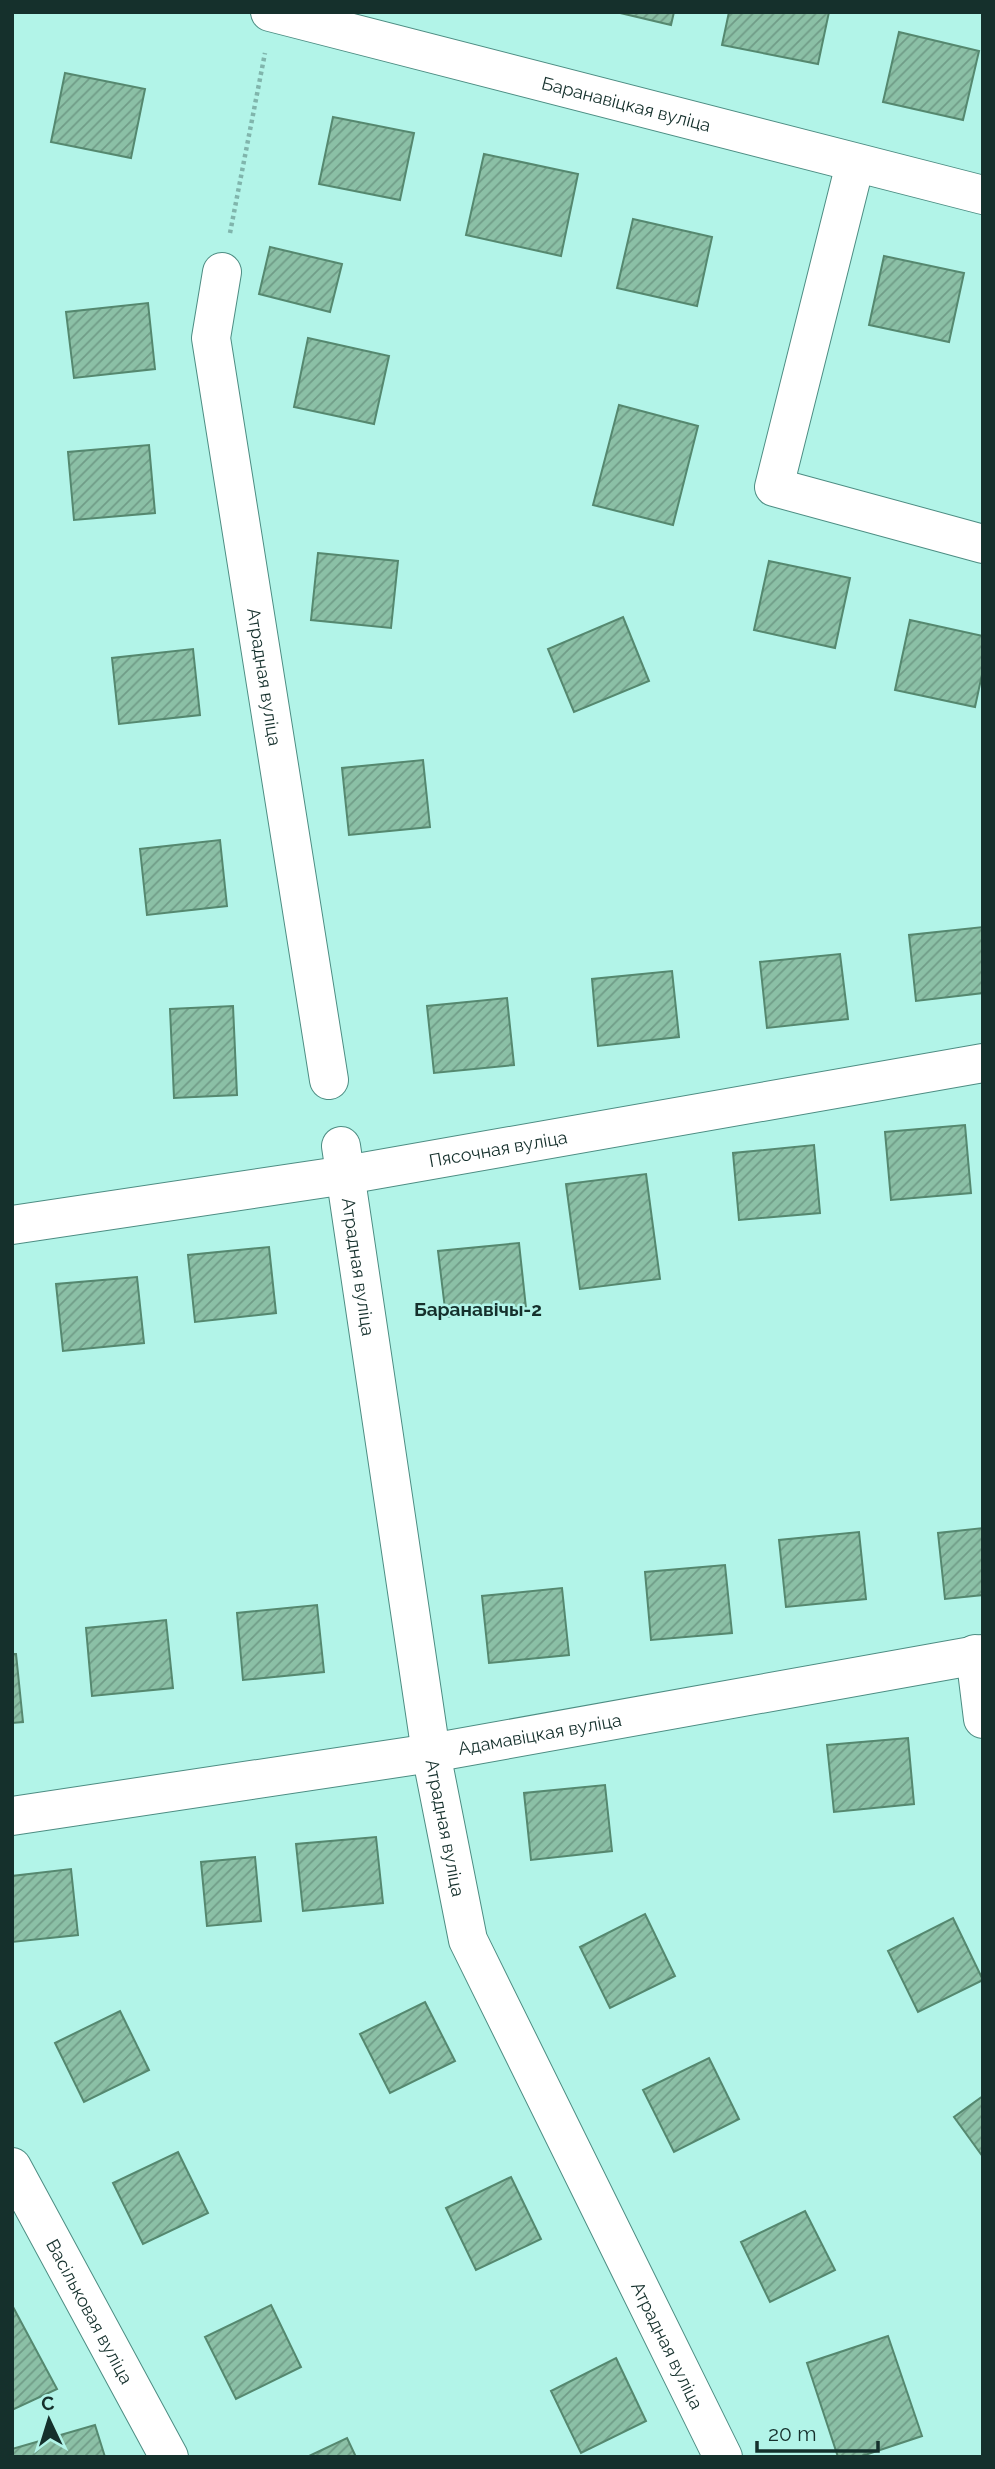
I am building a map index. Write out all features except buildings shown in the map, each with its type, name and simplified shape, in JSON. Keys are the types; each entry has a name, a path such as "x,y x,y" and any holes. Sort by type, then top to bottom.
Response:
{"street":[{"name":"Баранавіцкая вуліца","path":"272,13 983,195"},
{"path":"855,164 774,488 983,544"},
{"name":"Атрадная вуліца","path":"222,272 211,338 329,1080"},
{"name":"Пясочная вуліца","path":"12,1225 344,1160 983,1063"},
{"name":"Атрадная вуліца","path":"344,1160 431,1753 468,1940 723,2457"},
{"path":"979,1654 983,1718"},
{"name":"Адамавіцкая вуліца","path":"12,1816 431,1753 979,1654"},
{"name":"Васільковая вуліца","path":"12,2166 169,2457"}],"path":[{"path":"222,272 272,13"}],"district":[{"name":"Баранавічы-2","path":"478,1309"}]}
